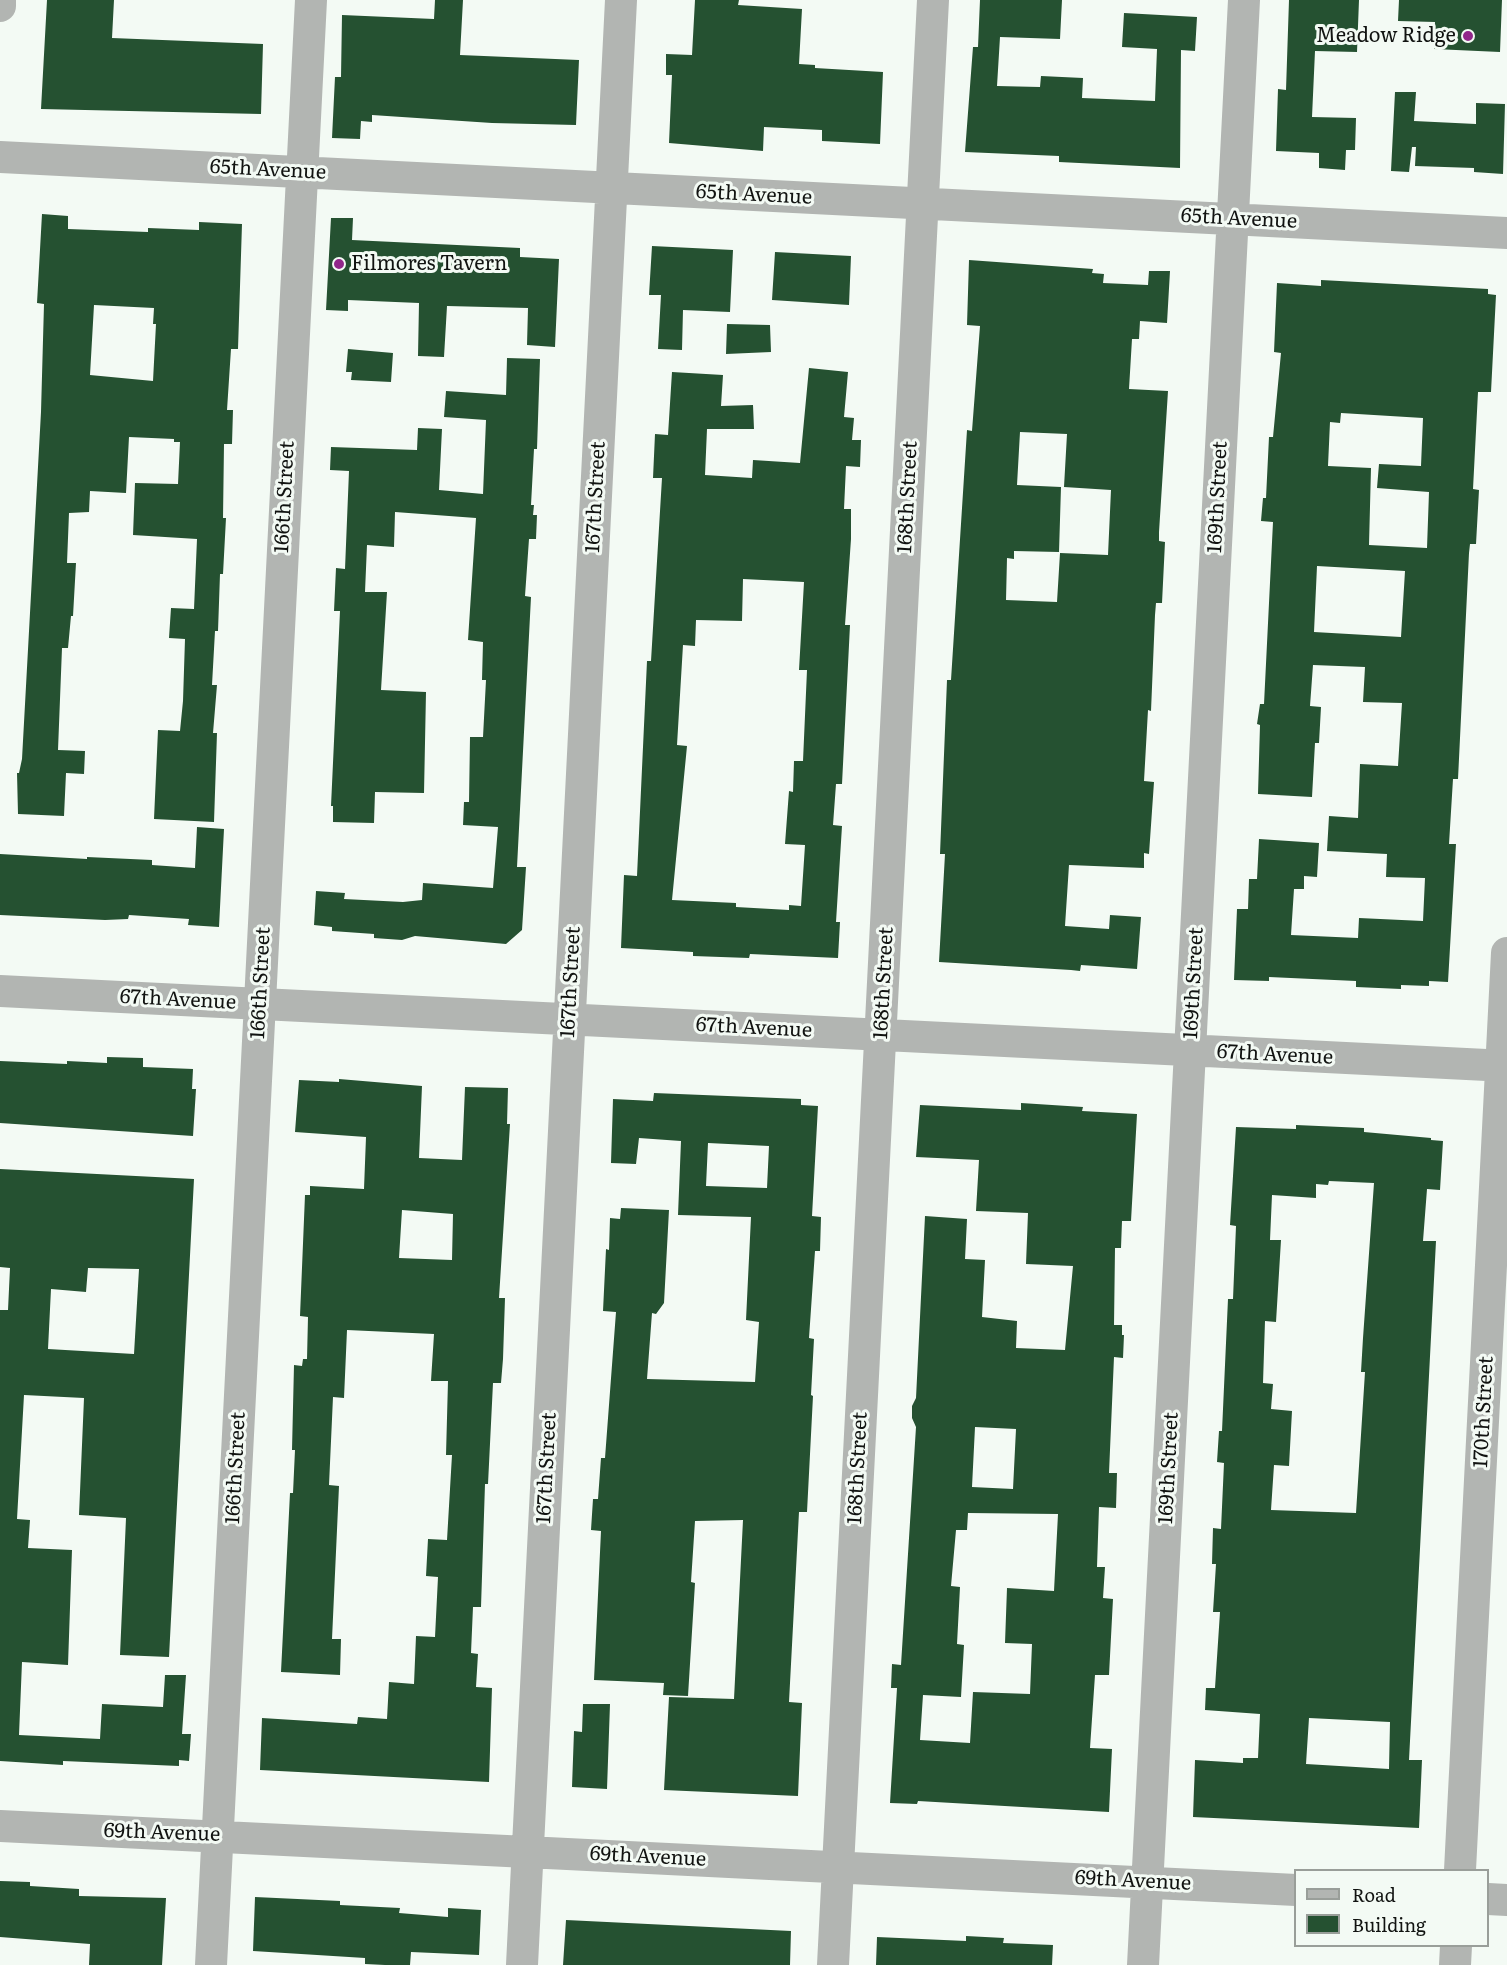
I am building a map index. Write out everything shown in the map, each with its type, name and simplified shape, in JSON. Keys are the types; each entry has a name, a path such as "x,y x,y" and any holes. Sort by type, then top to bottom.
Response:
{"street":[{"path":"0,0 0,6"},
{"name":"166th Street","path":"211,1965 311,0"},
{"name":"167th Street","path":"522,1965 621,0"},
{"name":"168th Street","path":"833,1965 933,0"},
{"name":"169th Street","path":"1143,1965 1244,0"},
{"name":"65th Avenue","path":"0,157 1507,232"},
{"name":"170th Street","path":"1460,1869 1504,1066 1507,953"},
{"name":"67th Avenue","path":"0,991 1504,1066"},
{"name":"69th Avenue","path":"0,1826 1294,1890"},
{"path":"1489,1899 1507,1900"},
{"path":"1455,1965 1456,1947"}],"building":[{"path":"47,0 114,0 112,38 263,44 261,114 41,109"},
{"path":"435,0 463,0 460,55 579,60 576,125 492,123 372,115 372,122 361,121 360,139 332,138 335,77 341,77 342,15 434,19"},
{"path":"695,0 739,0 738,5 802,9 799,64 815,65 815,68 883,72 880,144 822,141 822,130 764,127 763,151 669,143 672,75 666,75 666,54 692,55"},
{"path":"980,0 1062,0 1060,39 1000,37 997,86 1040,87 1041,76 1083,78 1082,98 1155,101 1157,49 1122,47 1124,13 1197,17 1195,51 1181,50 1180,168 1059,162 1059,156 965,152 973,47 978,47"},
{"path":"1289,0 1359,0 1357,52 1315,51 1312,117 1356,118 1355,150 1346,150 1345,170 1319,168 1319,153 1276,151 1278,89 1286,90"},
{"name":"Meadow Ridge","path":"1399,0 1502,0 1500,52 1434,49 1435,22 1398,21"},
{"path":"1395,92 1416,92 1414,121 1476,124 1476,103 1505,104 1503,174 1474,172 1474,168 1415,166 1416,147 1412,147 1409,172 1391,171"},
{"path":"42,214 68,216 68,229 148,232 148,228 199,230 199,222 242,224 238,349 231,349 227,410 233,410 232,444 224,444 223,518 226,518 212,685 217,685 213,733 217,733 214,822 154,819 158,730 180,731 183,701 185,639 169,638 171,608 194,609 197,539 133,535 135,483 178,484 180,442 174,442 174,439 129,437 126,493 90,491 89,512 69,513 67,563 76,563 73,616 71,616 68,648 62,648 58,750 85,751 84,774 66,773 64,816 18,814 17,773 19,773 22,759 41,412 44,304 37,303","holes":["94,305 154,308 153,324 156,324 153,381 90,375"]},
{"path":"331,218 353,218 352,240 520,248 520,257 559,259 555,347 527,345 528,308 447,306 444,357 418,356 419,303 348,300 348,311 326,310"},
{"path":"652,246 733,250 730,312 683,310 682,350 658,349 661,295 649,295"},
{"path":"775,252 851,256 849,305 772,300"},
{"path":"969,260 1093,269 1092,273 1104,274 1103,283 1148,285 1149,271 1170,271 1167,323 1140,321 1139,339 1132,339 1129,389 1168,391 1159,532 1159,541 1165,542 1162,603 1156,603 1151,711 1148,710 1144,781 1154,782 1149,854 1144,853 1144,868 1069,865 1065,926 1109,929 1110,915 1141,917 1137,969 1081,965 1080,971 939,962 945,854 940,854 947,680 951,680 967,430 972,431 980,326 967,325","holes":["1020,432 1067,434 1064,487 1111,490 1108,555 1060,553 1057,602 1006,600 1007,558 1014,559 1014,551 1059,552 1061,487 1017,485"]},
{"path":"1321,280 1488,289 1488,294 1496,295 1491,392 1478,392 1473,489 1479,490 1476,544 1470,544 1469,553 1458,779 1453,779 1449,844 1456,844 1448,982 1429,981 1429,986 1401,985 1401,989 1356,987 1356,981 1269,977 1269,981 1234,980 1237,909 1248,909 1249,879 1257,879 1259,839 1319,843 1317,877 1304,876 1304,889 1294,889 1291,935 1358,938 1359,918 1423,921 1425,878 1386,877 1387,854 1327,851 1329,816 1358,818 1360,764 1398,766 1402,703 1363,702 1365,667 1313,665 1310,706 1321,707 1319,743 1315,743 1312,797 1258,794 1260,725 1257,724 1260,704 1264,704 1273,522 1261,521 1263,498 1266,498 1269,437 1273,437 1281,353 1274,352 1277,283 1321,286","holes":["1341,413 1423,418 1421,466 1379,464 1377,488 1429,492 1427,548 1369,545 1371,468 1328,466 1330,422 1340,423","1317,566 1405,571 1401,637 1314,632"]},
{"path":"727,324 770,325 771,352 726,354"},
{"path":"348,349 393,353 391,382 351,380 352,372 346,372"},
{"path":"507,358 540,359 537,449 534,449 531,505 534,505 533,515 537,515 536,539 529,539 525,596 531,597 517,867 526,867 522,930 506,944 415,936 402,940 374,938 374,934 332,931 332,927 314,925 316,891 345,893 344,899 403,902 422,900 423,883 493,888 498,827 463,825 464,802 469,802 470,737 483,737 486,680 482,680 483,642 468,640 476,518 395,512 394,547 367,545 365,592 387,592 381,690 426,692 424,793 375,792 374,823 333,822 333,806 331,806 340,611 334,611 336,568 345,569 349,471 330,470 331,447 417,450 418,428 442,429 439,490 483,494 486,420 444,417 446,391 506,395"},
{"path":"809,368 848,372 844,417 854,418 852,440 861,440 860,467 846,466 844,509 851,509 845,625 850,625 842,784 836,784 833,825 842,826 836,922 840,922 838,958 750,954 749,958 693,956 693,952 621,948 624,875 637,876 647,661 651,661 662,478 653,478 655,434 668,435 672,372 723,375 721,406 753,405 754,429 707,429 705,475 752,478 753,460 800,463","holes":["743,579 804,582 799,670 807,670 803,761 794,761 793,792 789,791 785,844 805,845 801,906 789,905 789,910 736,907 736,903 672,900 687,746 677,745 683,645 695,646 696,620 742,621"]},
{"path":"197,827 224,829 219,927 188,925 189,919 129,915 128,919 105,920 0,915 0,854 152,860 152,865 195,868"},
{"path":"107,1057 143,1058 143,1067 193,1069 192,1089 196,1089 193,1136 0,1123 0,1061 107,1063"},
{"path":"339,1079 422,1086 419,1158 462,1160 465,1087 508,1088 507,1124 510,1124 499,1298 505,1298 503,1359 501,1383 493,1383 488,1484 485,1484 481,1607 473,1607 471,1653 478,1654 476,1687 492,1688 489,1782 260,1770 262,1718 357,1724 358,1717 387,1719 389,1682 414,1684 416,1636 435,1637 438,1577 426,1576 428,1539 447,1540 452,1455 446,1455 448,1381 431,1381 434,1334 347,1330 344,1398 333,1397 329,1485 339,1486 332,1639 341,1639 340,1675 281,1672 290,1493 293,1493 295,1450 292,1450 294,1365 302,1366 303,1359 307,1359 308,1317 300,1316 305,1195 310,1195 310,1186 364,1189 366,1137 295,1132 299,1080 339,1082","holes":["402,1210 453,1214 452,1260 399,1258"]},
{"path":"654,1093 801,1099 801,1105 818,1106 812,1216 821,1217 820,1251 815,1251 809,1338 814,1339 811,1395 813,1396 807,1512 799,1512 789,1702 802,1703 798,1796 664,1790 669,1697 734,1699 743,1520 695,1521 691,1582 695,1583 688,1696 663,1695 664,1683 594,1680 601,1531 591,1530 593,1499 598,1499 601,1458 605,1458 616,1312 603,1311 606,1249 609,1250 610,1218 620,1219 621,1208 669,1210 664,1303 656,1314 652,1313 647,1379 755,1382 759,1322 746,1320 751,1217 678,1215 681,1141 639,1138 636,1164 611,1163 613,1099 653,1101","holes":["708,1143 769,1146 767,1188 706,1186"]},
{"path":"1021,1103 1083,1107 1082,1111 1137,1114 1131,1221 1122,1221 1121,1248 1115,1248 1114,1325 1122,1325 1122,1335 1124,1335 1123,1358 1114,1357 1109,1473 1117,1473 1116,1508 1099,1507 1097,1567 1105,1567 1103,1598 1113,1599 1109,1675 1095,1675 1090,1748 1112,1749 1109,1812 918,1801 917,1804 890,1803 897,1688 891,1688 892,1664 901,1665 916,1427 912,1418 912,1406 916,1398 925,1216 967,1219 965,1259 985,1260 982,1317 1017,1321 1016,1348 1065,1350 1073,1266 1026,1264 1028,1213 976,1211 979,1160 916,1157 920,1105 1021,1110","holes":["975,1427 1016,1429 1013,1489 972,1487","968,1513 1058,1514 1054,1591 1007,1588 1005,1643 1032,1644 1030,1694 973,1692 970,1743 920,1740 923,1695 961,1697 964,1645 957,1644 960,1587 951,1586 956,1530 967,1530"]},
{"path":"1296,1125 1364,1128 1364,1132 1443,1141 1440,1190 1427,1189 1423,1241 1436,1241 1409,1760 1422,1760 1419,1828 1193,1817 1195,1760 1243,1763 1243,1758 1258,1758 1260,1714 1205,1710 1206,1688 1215,1688 1220,1612 1213,1612 1216,1564 1212,1564 1213,1528 1221,1529 1224,1463 1217,1462 1219,1431 1222,1431 1228,1299 1233,1299 1236,1226 1230,1225 1236,1127 1296,1129","holes":["1329,1181 1374,1183 1361,1372 1365,1372 1356,1513 1271,1510 1274,1465 1289,1466 1292,1411 1271,1409 1273,1384 1263,1383 1265,1321 1276,1322 1281,1240 1270,1240 1272,1195 1316,1198 1316,1184 1328,1185","1309,1718 1390,1722 1389,1769 1306,1764"]},
{"path":"0,1169 194,1179 169,1657 120,1655 126,1518 79,1515 84,1398 24,1395 17,1519 30,1520 28,1548 72,1550 68,1665 22,1662 19,1735 100,1739 102,1704 163,1707 165,1675 186,1675 182,1734 191,1734 189,1761 179,1760 179,1766 63,1761 63,1765 0,1761 0,1310 8,1310 10,1268 0,1267","holes":["88,1268 139,1269 134,1354 48,1349 51,1289 86,1292"]},
{"path":"583,1704 610,1704 607,1789 572,1787 574,1731 582,1732"},
{"path":"0,1881 30,1882 30,1886 79,1889 79,1896 166,1898 162,1965 89,1965 90,1944 0,1937"},
{"path":"255,1897 340,1901 340,1905 400,1908 399,1913 448,1917 448,1908 481,1910 479,1955 411,1952 410,1965 385,1965 365,1964 365,1958 253,1951"},
{"path":"566,1920 791,1931 790,1965 563,1965"},
{"path":"966,1936 1004,1938 1003,1943 1053,1945 1052,1965 876,1965 877,1937 966,1941"}],"place":[{"name":"Meadow Ridge","path":"1468,36"},
{"name":"Filmores Tavern","path":"339,264"}]}
